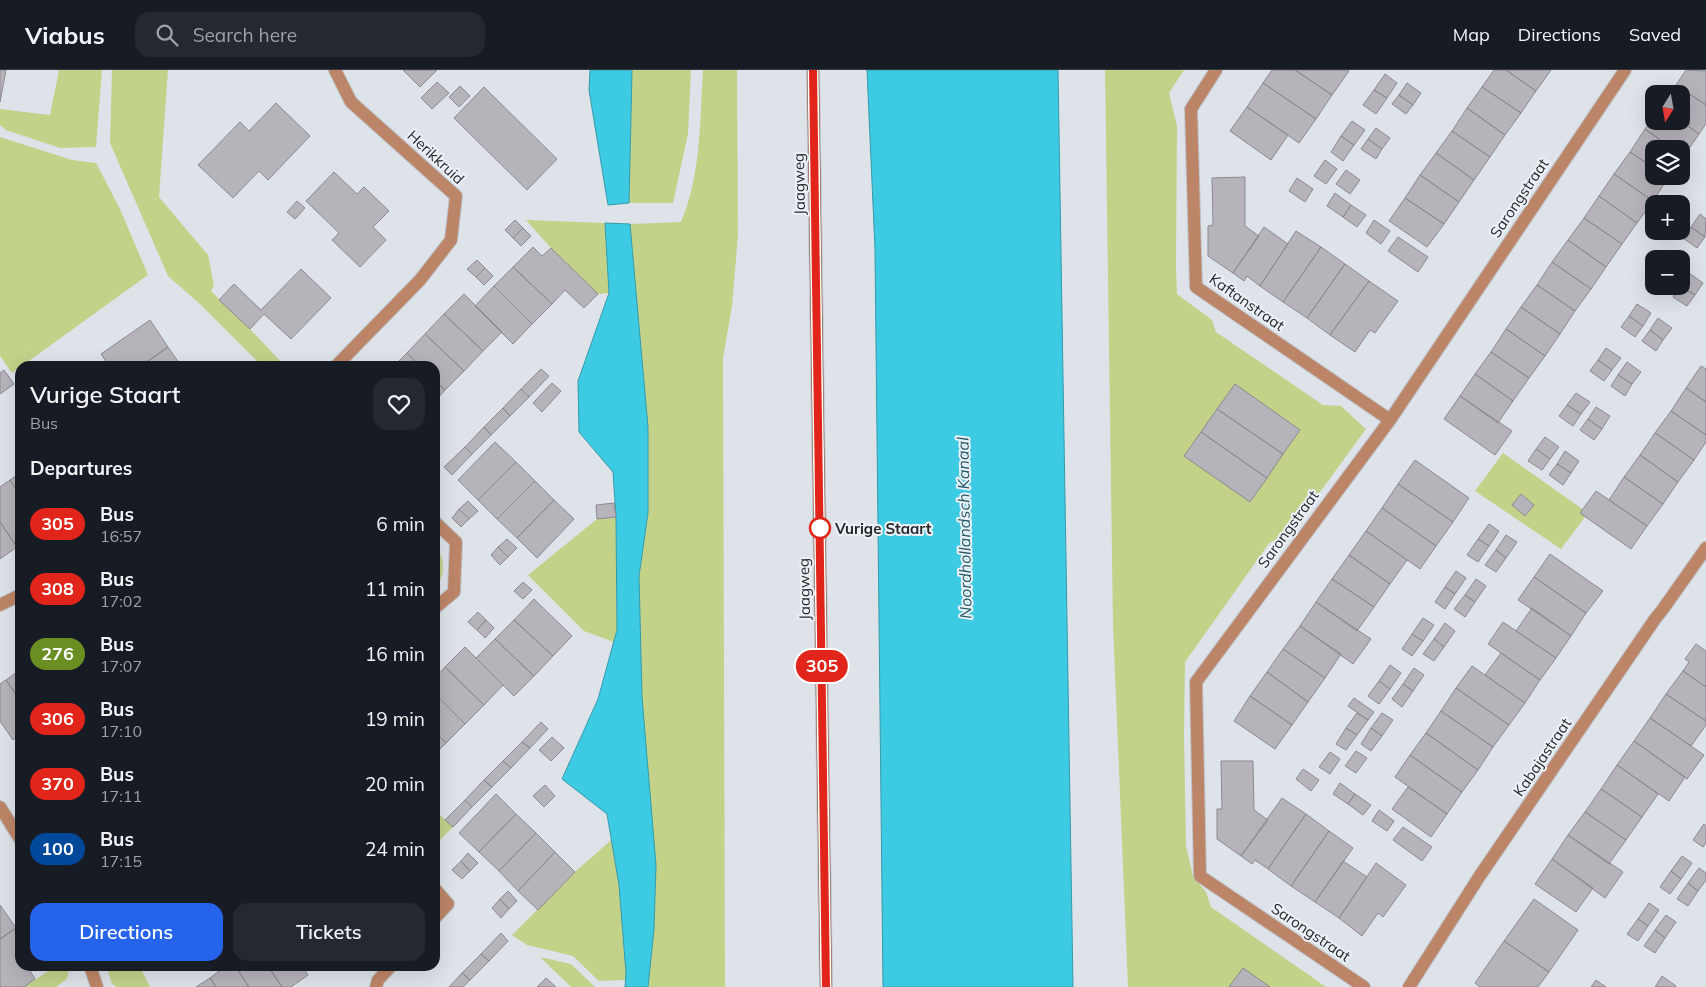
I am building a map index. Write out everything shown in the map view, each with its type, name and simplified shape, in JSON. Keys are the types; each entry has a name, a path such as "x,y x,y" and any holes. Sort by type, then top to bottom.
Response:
{"main road":[{"name":"Jaagweg","path":"813,70 826,987"}],"street":[{"name":"Herikkruid","path":"335,70 350,102 456,196 452,240 420,280 341,361"},
{"name":"Kaftanstraat","path":"1216,70 1191,109 1196,287 1390,420"},
{"name":"Sarongstraat","path":"1364,987 1200,876 1196,682 1390,420 1625,70"},
{"path":"440,527 456,542 454,592 440,604"},
{"name":"Kabajastraat","path":"1409,987 1479,877 1655,619 1706,548"},
{"path":"0,605 15,598"},
{"path":"0,807 15,831"},
{"path":"440,895 448,904 440,913"},
{"path":"92,971 97,987"},
{"path":"376,987 378,980 386,971"}],"green space":[{"path":"59,70 102,70 96,147 60,148 6,130 0,125 0,109 50,115"},
{"path":"112,70 168,70 159,197 208,255 214,286 211,291 280,361 257,361 200,304 168,276 110,143"},
{"path":"632,70 691,70 688,134 673,203 629,203"},
{"path":"703,70 737,70 738,235 732,306 723,358 725,987 648,987 654,929 656,865 642,697 639,576 648,513 648,427 630,224 681,222 688,204 696,167"},
{"path":"1105,70 1184,70 1169,93 1177,126 1177,294 1212,320 1216,332 1323,405 1341,406 1366,429 1285,540 1270,542 1185,662 1186,846 1193,876 1206,892 1211,907 1326,987 1128,987 1113,625"},
{"path":"0,137 72,160 96,163 120,209 148,275 29,361 15,361 15,371 12,373 0,356"},
{"path":"526,220 605,223 609,293 598,294 551,248"},
{"path":"1503,453 1588,513 1561,549 1475,491"},
{"path":"616,517 617,630 614,642 584,631 528,575 597,519"},
{"path":"440,554 443,566 440,580"},
{"path":"440,815 453,827 440,840"},
{"path":"611,840 619,884 626,980 599,981 573,956 527,945 512,935 575,872"},
{"path":"540,957 571,964 595,987 571,987"},
{"path":"48,971 69,971 67,979 56,987 24,987"},
{"path":"108,971 142,971 150,987 117,987 112,984"}],"water":[{"path":"590,70 632,70 629,203 608,205 589,90"},
{"name":"Noordhollandsch Kanaal","path":"867,70 1058,70 1073,987 883,987 875,249"},
{"path":"605,223 630,224 648,427 648,513 639,576 642,697 656,865 654,929 648,987 625,987 626,973 619,885 607,814 562,779 598,699 617,630 616,517 613,472 579,432 578,381 609,293"}],"building":[{"path":"0,70 6,70 0,102"},
{"path":"403,70 437,70 420,87"},
{"path":"1272,70 1295,70 1332,95 1316,119 1263,83"},
{"path":"1295,70 1347,70 1349,71 1332,95"},
{"path":"1494,70 1506,70 1536,91 1521,113 1482,87"},
{"path":"1506,70 1551,70 1536,91"},
{"path":"1686,70 1706,71 1706,105 1690,94 1690,85 1676,85"},
{"path":"1385,74 1397,83 1387,98 1374,90"},
{"path":"437,82 449,93 432,109 421,98"},
{"path":"1263,83 1316,119 1299,143 1247,107"},
{"path":"1407,83 1421,93 1413,105 1399,95"},
{"path":"460,86 470,96 459,107 449,97"},
{"path":"484,87 557,159 527,190 454,118"},
{"path":"1482,87 1521,113 1505,135 1467,108"},
{"path":"1374,90 1387,98 1376,114 1363,105"},
{"path":"1690,94 1706,105 1706,124 1699,134 1690,128"},
{"path":"1399,95 1413,105 1406,114 1392,104"},
{"path":"276,103 310,136 268,180 259,171 233,198 198,165 240,122 249,131"},
{"path":"1247,107 1288,135 1271,160 1230,131"},
{"path":"1467,108 1505,135 1490,157 1452,131"},
{"path":"1352,121 1365,130 1354,145 1341,136"},
{"path":"1376,128 1390,138 1382,149 1368,139"},
{"path":"1690,128 1699,134 1690,147 1690,140 1660,140 1646,130 1690,130"},
{"path":"1645,129 1660,140 1645,140 1645,162 1630,152"},
{"path":"1452,131 1490,157 1474,180 1436,153"},
{"path":"1341,136 1354,145 1343,161 1331,152"},
{"path":"1368,139 1382,149 1376,159 1361,149"},
{"path":"1630,152 1645,162 1645,185 1663,185 1657,195 1645,195 1614,174"},
{"path":"1436,153 1474,180 1459,202 1420,175"},
{"path":"1325,160 1337,169 1326,184 1314,176"},
{"path":"1346,170 1360,180 1350,194 1336,184"},
{"path":"334,172 357,194 364,187 389,211 373,227 386,240 360,267 332,240 339,233 306,201"},
{"path":"1614,174 1645,195 1645,212 1637,223 1599,196"},
{"path":"1420,175 1459,202 1444,224 1405,198"},
{"path":"1245,177 1245,226 1259,236 1233,273 1208,256 1208,226 1213,225 1212,178"},
{"path":"1297,178 1313,189 1305,202 1289,191"},
{"path":"1335,193 1351,205 1343,217 1327,206"},
{"path":"1599,196 1637,223 1622,244 1584,218"},
{"path":"1405,198 1444,224 1427,247 1389,221"},
{"path":"297,201 305,208 295,219 287,212"},
{"path":"1351,205 1366,215 1357,227 1343,217"},
{"path":"1700,214 1706,219 1705,237 1691,227"},
{"path":"1584,218 1622,244 1606,267 1568,240"},
{"path":"515,220 523,228 513,238 505,230"},
{"path":"1374,220 1390,231 1381,244 1366,233"},
{"path":"1264,227 1288,244 1260,286 1247,276 1244,281 1233,273"},
{"path":"1691,227 1705,237 1697,248 1686,240 1690,240"},
{"path":"523,228 531,236 521,246 513,238"},
{"path":"1296,231 1321,247 1283,302 1260,286"},
{"path":"1398,237 1428,257 1418,272 1388,251"},
{"path":"1568,240 1606,267 1591,289 1552,262"},
{"path":"533,247 542,256 551,248 598,294 584,308 565,290 552,304 513,267"},
{"path":"1321,247 1345,264 1307,318 1283,302"},
{"path":"477,260 485,268 476,277 467,269"},
{"path":"1552,262 1591,289 1575,311 1537,285"},
{"path":"1345,264 1369,281 1330,335 1307,318"},
{"path":"513,267 552,304 532,324 494,286"},
{"path":"485,268 493,276 484,285 476,277"},
{"path":"301,269 331,298 291,339 264,314 250,329 219,300 234,284 261,310"},
{"path":"1690,274 1703,283 1695,295 1690,292"},
{"path":"1369,281 1398,301 1375,333 1370,330 1355,352 1330,335"},
{"path":"1537,285 1575,311 1560,334 1521,307"},
{"path":"494,286 532,324 513,344 475,306"},
{"path":"1690,292 1695,295 1687,306 1673,297 1674,295 1690,295"},
{"path":"464,294 502,332 483,351 444,314"},
{"path":"1637,304 1651,313 1643,326 1629,316"},
{"path":"1521,307 1560,334 1545,356 1506,329"},
{"path":"444,314 483,351 464,371 425,334"},
{"path":"1629,316 1643,326 1635,337 1621,327"},
{"path":"1658,318 1672,328 1663,340 1650,330"},
{"path":"150,320 168,347 148,361 106,361 101,354"},
{"path":"1506,329 1545,356 1529,378 1491,352"},
{"path":"1650,330 1663,340 1656,351 1642,341"},
{"path":"425,334 464,371 445,390 440,386 440,361 415,361 407,353"},
{"path":"168,347 178,361 148,361"},
{"path":"1606,348 1621,358 1612,370 1598,360"},
{"path":"1491,352 1529,378 1513,401 1475,374"},
{"path":"407,353 415,361 399,361"},
{"path":"1598,360 1612,370 1604,381 1590,371"},
{"path":"1627,362 1641,372 1632,384 1618,375"},
{"path":"1701,366 1706,369 1706,402 1686,388"},
{"path":"541,369 549,376 529,397 521,389"},
{"path":"4,370 14,384 0,394 0,373"},
{"path":"1475,374 1513,401 1498,423 1460,396"},
{"path":"1618,375 1632,384 1625,396 1611,386"},
{"path":"552,383 561,391 542,412 533,403"},
{"path":"1235,384 1300,430 1283,454 1217,409"},
{"path":"440,386 445,390 440,396"},
{"path":"1686,388 1706,402 1706,435 1671,411"},
{"path":"521,389 529,397 510,416 503,408"},
{"path":"1576,393 1590,402 1581,414 1567,405"},
{"path":"1460,396 1512,431 1495,455 1444,419"},
{"path":"1567,405 1581,414 1573,426 1559,416"},
{"path":"1596,407 1610,416 1602,429 1588,419"},
{"path":"503,408 510,416 491,435 484,427"},
{"path":"1217,409 1283,454 1267,478 1201,432"},
{"path":"1671,411 1706,435 1706,442 1694,460 1655,433"},
{"path":"1588,419 1602,429 1594,440 1580,430"},
{"path":"484,427 491,435 472,454 465,447"},
{"path":"1201,432 1267,478 1250,502 1184,456"},
{"path":"1655,433 1694,460 1678,482 1640,455"},
{"path":"1545,437 1559,447 1550,459 1536,449"},
{"path":"495,442 516,462 478,500 458,480"},
{"path":"465,447 472,454 452,475 444,467"},
{"path":"1536,449 1550,459 1542,470 1528,461"},
{"path":"1565,451 1579,461 1571,473 1557,464"},
{"path":"1640,455 1678,482 1663,504 1624,477"},
{"path":"1415,460 1469,498 1453,522 1398,484"},
{"path":"516,462 535,481 497,519 478,500"},
{"path":"1557,464 1571,473 1563,485 1549,475"},
{"path":"15,476 15,488 10,480"},
{"path":"1624,477 1663,504 1647,526 1609,500"},
{"path":"10,480 15,488 15,544 0,522 0,487"},
{"path":"535,481 554,500 517,538 497,519"},
{"path":"1398,484 1453,522 1436,546 1382,508"},
{"path":"1596,491 1647,526 1631,549 1580,513"},
{"path":"1521,494 1534,505 1525,516 1512,505"},
{"path":"554,500 574,519 537,558 517,538"},
{"path":"468,501 478,511 469,519 459,509"},
{"path":"614,503 616,517 597,519 596,505"},
{"path":"1382,508 1436,546 1420,569 1366,531"},
{"path":"459,509 469,519 461,527 452,518"},
{"path":"0,522 15,544 15,548 0,559"},
{"path":"1489,524 1499,531 1489,546 1478,539"},
{"path":"1366,531 1407,560 1390,584 1349,555"},
{"path":"1506,535 1517,542 1506,558 1496,550"},
{"path":"507,539 517,548 508,557 498,547"},
{"path":"1478,539 1489,546 1478,562 1467,555"},
{"path":"498,547 508,557 500,565 491,555"},
{"path":"1496,550 1506,558 1496,572 1485,565"},
{"path":"1550,554 1603,591 1586,613 1534,577"},
{"path":"1349,555 1390,584 1374,607 1332,579"},
{"path":"1456,571 1466,578 1455,594 1445,587"},
{"path":"1534,577 1586,613 1571,636 1518,600"},
{"path":"1332,579 1374,607 1357,631 1316,602"},
{"path":"1476,579 1486,586 1475,602 1465,595"},
{"path":"523,582 532,590 523,599 514,591"},
{"path":"1445,587 1455,594 1445,609 1435,602"},
{"path":"1465,595 1475,602 1465,617 1454,609"},
{"path":"534,599 572,636 553,656 514,620"},
{"path":"1316,602 1371,639 1353,664 1300,626"},
{"path":"1532,608 1571,636 1556,658 1516,631"},
{"path":"478,612 486,620 477,630 468,622"},
{"path":"1423,618 1434,625 1423,641 1412,634"},
{"path":"486,620 494,628 485,638 477,630"},
{"path":"514,620 553,656 534,676 495,639"},
{"path":"1503,622 1556,658 1540,680 1488,644"},
{"path":"1445,623 1455,631 1444,647 1434,639"},
{"path":"1300,626 1341,654 1325,678 1283,649"},
{"path":"1412,634 1423,641 1412,656 1402,649"},
{"path":"495,639 534,676 514,696 476,658"},
{"path":"1434,639 1444,647 1434,661 1423,654"},
{"path":"1696,644 1706,651 1706,687 1683,671 1689,662 1685,659"},
{"path":"465,647 503,685 484,705 445,667"},
{"path":"1283,649 1325,678 1308,702 1267,672"},
{"path":"1501,653 1540,680 1525,703 1485,675"},
{"path":"1390,665 1401,673 1390,689 1379,681"},
{"path":"1472,666 1525,703 1509,725 1456,688"},
{"path":"445,667 484,705 465,724 440,699 440,672"},
{"path":"1414,668 1424,675 1413,691 1403,684"},
{"path":"1683,671 1706,687 1706,721 1666,694"},
{"path":"1267,672 1308,702 1292,725 1250,696"},
{"path":"15,674 15,693 6,680"},
{"path":"6,680 15,693 15,739 13,740 0,721 0,684"},
{"path":"1379,681 1390,689 1379,704 1368,696"},
{"path":"1403,684 1413,691 1402,707 1392,699"},
{"path":"1456,688 1509,725 1493,747 1441,711"},
{"path":"1666,694 1706,721 1706,725 1691,746 1650,718"},
{"path":"1250,696 1292,725 1275,749 1234,721"},
{"path":"1354,698 1374,712 1368,720 1348,706"},
{"path":"440,699 465,724 446,743 440,737"},
{"path":"1441,711 1493,747 1478,770 1426,733"},
{"path":"1357,713 1368,720 1357,735 1346,728"},
{"path":"1382,713 1393,720 1382,736 1371,728"},
{"path":"1650,718 1704,755 1687,779 1634,741"},
{"path":"541,722 548,729 530,748 522,742"},
{"path":"1346,728 1357,735 1346,750 1336,744"},
{"path":"1371,728 1382,736 1371,751 1361,744"},
{"path":"1426,733 1478,770 1462,792 1410,755"},
{"path":"440,737 446,743 440,749"},
{"path":"552,737 564,748 551,761 539,750"},
{"path":"1634,741 1685,777 1669,801 1617,765"},
{"path":"522,742 530,748 511,768 503,761"},
{"path":"1356,751 1367,758 1356,773 1345,766"},
{"path":"1330,752 1340,759 1330,774 1319,767"},
{"path":"1410,755 1462,792 1447,814 1395,777"},
{"path":"503,761 511,768 492,787 484,780"},
{"path":"1221,761 1253,761 1254,810 1268,820 1241,856 1217,839 1217,809 1222,809"},
{"path":"1617,765 1658,794 1642,817 1601,789"},
{"path":"1303,769 1319,780 1311,791 1296,779"},
{"path":"484,780 492,787 472,807 465,800"},
{"path":"1340,783 1355,794 1348,804 1333,794"},
{"path":"545,785 555,796 544,807 533,796"},
{"path":"1408,787 1447,814 1431,837 1392,809"},
{"path":"1601,789 1642,817 1626,840 1585,812"},
{"path":"496,794 516,814 479,852 459,833"},
{"path":"1355,794 1371,805 1363,815 1348,804"},
{"path":"1282,798 1306,814 1268,869 1255,860 1252,864 1241,856"},
{"path":"465,800 472,807 453,827 445,820"},
{"path":"1379,810 1394,821 1387,831 1372,821"},
{"path":"1585,812 1626,840 1609,864 1568,835"},
{"path":"516,814 536,833 499,871 479,852"},
{"path":"1306,814 1329,831 1291,886 1268,869"},
{"path":"1704,824 1706,826 1706,843 1703,847 1693,840"},
{"path":"1403,827 1432,847 1422,861 1393,840"},
{"path":"1329,831 1353,848 1315,902 1291,886"},
{"path":"536,833 555,852 518,891 499,871"},
{"path":"1568,835 1623,872 1605,898 1552,859"},
{"path":"555,852 575,872 538,910 518,891"},
{"path":"468,853 478,863 470,871 461,861"},
{"path":"1682,856 1692,863 1681,879 1671,871"},
{"path":"1552,859 1593,888 1576,912 1535,884"},
{"path":"461,861 470,871 462,879 452,870"},
{"path":"1343,861 1367,877 1339,918 1315,902"},
{"path":"1376,863 1406,885 1383,917 1378,913 1362,936 1339,918"},
{"path":"1699,868 1706,873 1706,880 1698,891 1688,883"},
{"path":"1671,871 1681,879 1670,894 1660,887"},
{"path":"1688,883 1698,891 1688,906 1677,899"},
{"path":"508,891 517,901 509,909 500,899"},
{"path":"500,899 509,909 501,918 492,908"},
{"path":"1534,899 1578,930 1549,972 1504,941"},
{"path":"1649,903 1659,910 1648,926 1638,919"},
{"path":"0,905 15,929 0,939"},
{"path":"1666,915 1676,922 1665,938 1655,930"},
{"path":"1638,919 1648,926 1638,941 1627,934"},
{"path":"15,929 15,971 30,971 35,979 24,987 0,987 0,939"},
{"path":"1655,930 1665,938 1655,953 1644,946"},
{"path":"501,933 508,941 489,961 481,954"},
{"path":"1504,941 1549,972 1538,987 1480,987 1475,983"},
{"path":"481,954 489,961 470,980 462,973"},
{"path":"1243,968 1270,987 1229,987"},
{"path":"219,971 238,971 249,987 216,987 210,978"},
{"path":"238,971 271,971 282,987 249,987"},
{"path":"271,971 305,971 308,975 291,987 282,987"},
{"path":"462,973 470,980 463,987 449,987"},
{"path":"1662,976 1676,986 1655,987"},
{"path":"210,978 216,987 196,987"},
{"path":"546,978 556,987 537,987"},
{"path":"1597,981 1606,987 1591,987"}],"bus line":[{"name":"305","path":"813,70 826,987"}],"place":[{"name":"Vurige Staart","path":"820,528"}]}
